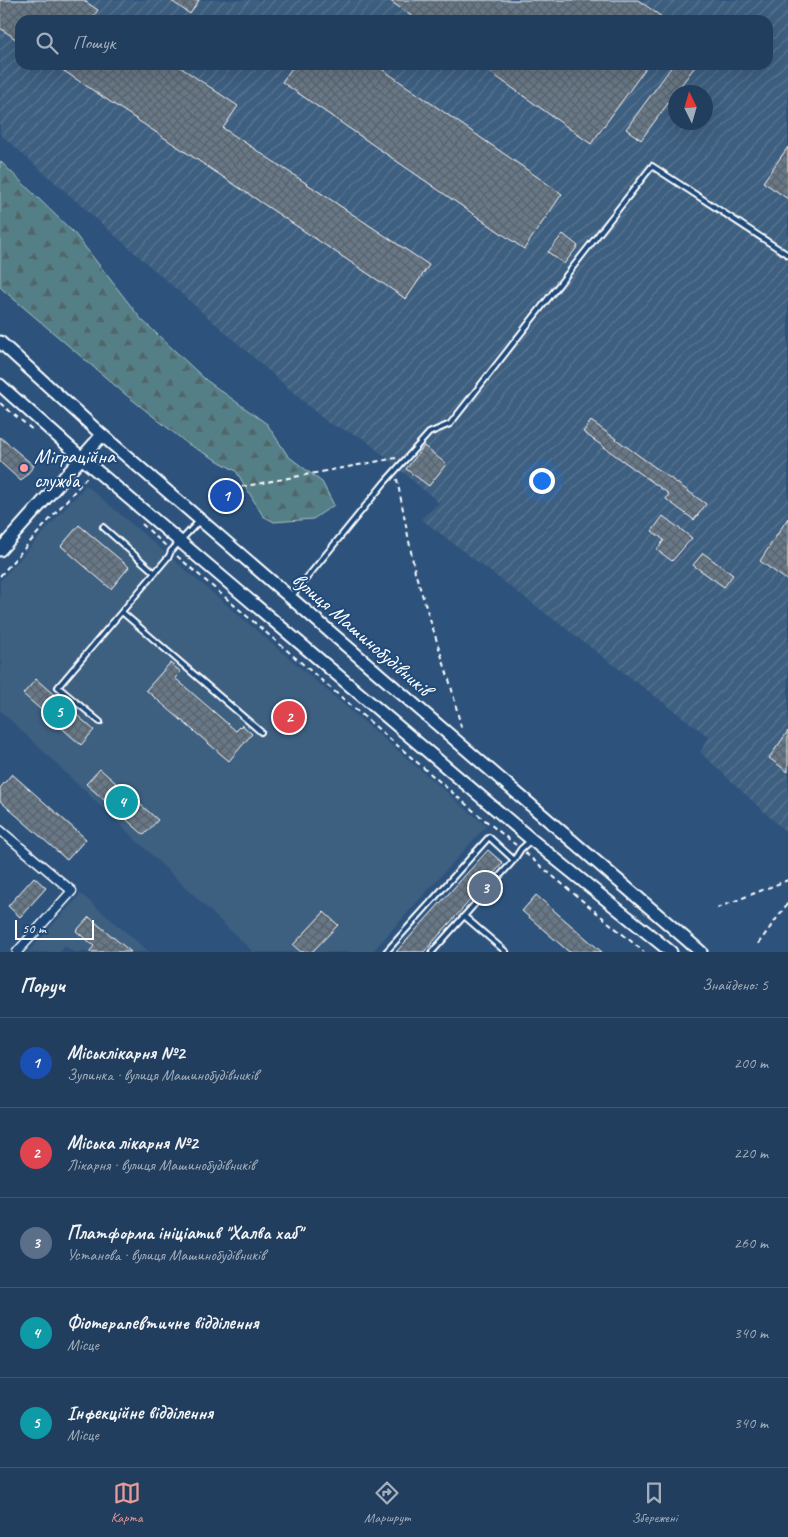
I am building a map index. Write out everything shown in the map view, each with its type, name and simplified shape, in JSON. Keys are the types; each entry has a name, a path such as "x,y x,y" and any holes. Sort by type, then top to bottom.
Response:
{"street":[{"name":"вулиця Машинобудівників","path":"0,342 102,435 700,952"},
{"path":"0,385 82,458 532,840 671,952"},
{"path":"0,550 102,435"},
{"path":"0,830 72,891 17,952"}],"lane":[{"path":"290,598 395,470 429,433 450,424 652,166 788,254"},
{"path":"100,722 58,687 169,556 171,551 200,520"},
{"path":"103,527 155,572"},
{"path":"122,612 261,732"},
{"path":"386,952 489,837 514,860"},
{"path":"432,952 514,860 521,849 532,840"},
{"path":"464,916 506,952"}],"path":[{"path":"224,490 409,456"},
{"path":"395,470 416,572 451,686 462,731"},
{"path":"0,576 88,476"},
{"path":"136,520 475,812 644,952"},
{"path":"472,789 475,812"},
{"path":"717,908 788,880"},
{"path":"758,944 788,903"}],"shaded area":[{"path":"0,0 788,0 788,834 700,752 709,737 421,519 439,503 363,438 328,423 0,134"},
{"path":"86,485 486,826 372,952 253,952 0,710 0,667 3,663 0,660 0,581","holes":["170,663 180,672 175,678 236,731 242,725 252,734 229,761 147,690","36,679 94,730 81,745 23,694","87,785 157,821 144,835"]},
{"path":"81,894 149,952 124,952 126,948 89,917 76,931 94,946 89,952 73,952 65,946 60,952 28,952"}],"green space":[{"path":"0,161 75,234 141,319 206,380 267,424 288,456 322,482 334,505 313,519 274,522 263,516 236,471 188,444 125,394 0,287"}],"building":[{"path":"0,0 83,0 98,10 94,15 15,15 15,38 0,28"},
{"path":"170,0 199,0 190,14"},
{"path":"389,0 638,0 659,15 410,15"},
{"path":"62,70 184,70 238,106 223,128 429,265 406,299"},
{"path":"290,70 383,70 562,194 524,249 282,82"},
{"path":"487,70 644,70 591,144"},
{"path":"669,70 692,70 681,85 668,85 668,103 641,140 626,129"},
{"path":"788,147 788,199 763,182"},
{"path":"563,234 578,246 564,264 548,252"},
{"path":"591,421 706,504 694,520 666,499 669,494 583,432"},
{"path":"0,437 34,466 21,481 0,462"},
{"path":"424,446 446,464 429,486 406,469"},
{"path":"663,516 692,538 672,561 657,550 664,540 652,531"},
{"path":"788,518 788,581 760,561"},
{"path":"79,525 129,567 111,589 61,546"},
{"path":"703,553 733,575 724,587 693,565"},
{"path":"170,663 181,672 175,678 236,731 242,725 252,734 229,761 146,690"},
{"path":"36,679 94,730 81,745 23,694"},
{"path":"788,731 788,772 769,758"},
{"path":"100,769 158,820 144,835 86,784"},
{"path":"12,774 86,839 67,860 0,801 0,788"},
{"path":"488,850 503,863 424,952 396,952"},
{"path":"34,877 46,888 20,917 8,906"},
{"path":"536,895 602,952 569,952 522,911"},
{"path":"324,912 338,925 312,952 301,952 293,945"},
{"path":"89,917 131,952 89,952 94,946 76,931"}],"place":[{"name":"Міграційна служба","path":"24,468"},
{"name":"Міськлікарня №2","path":"226,496"},
{"name":"Інфекційне відділення","path":"59,712"},
{"name":"Міська лікарня №2","path":"289,717"},
{"name":"Фіотерапевтичне відділення","path":"122,802"},
{"name":"Платформа ініціатив \"Халва хаб\"","path":"485,888"}]}
